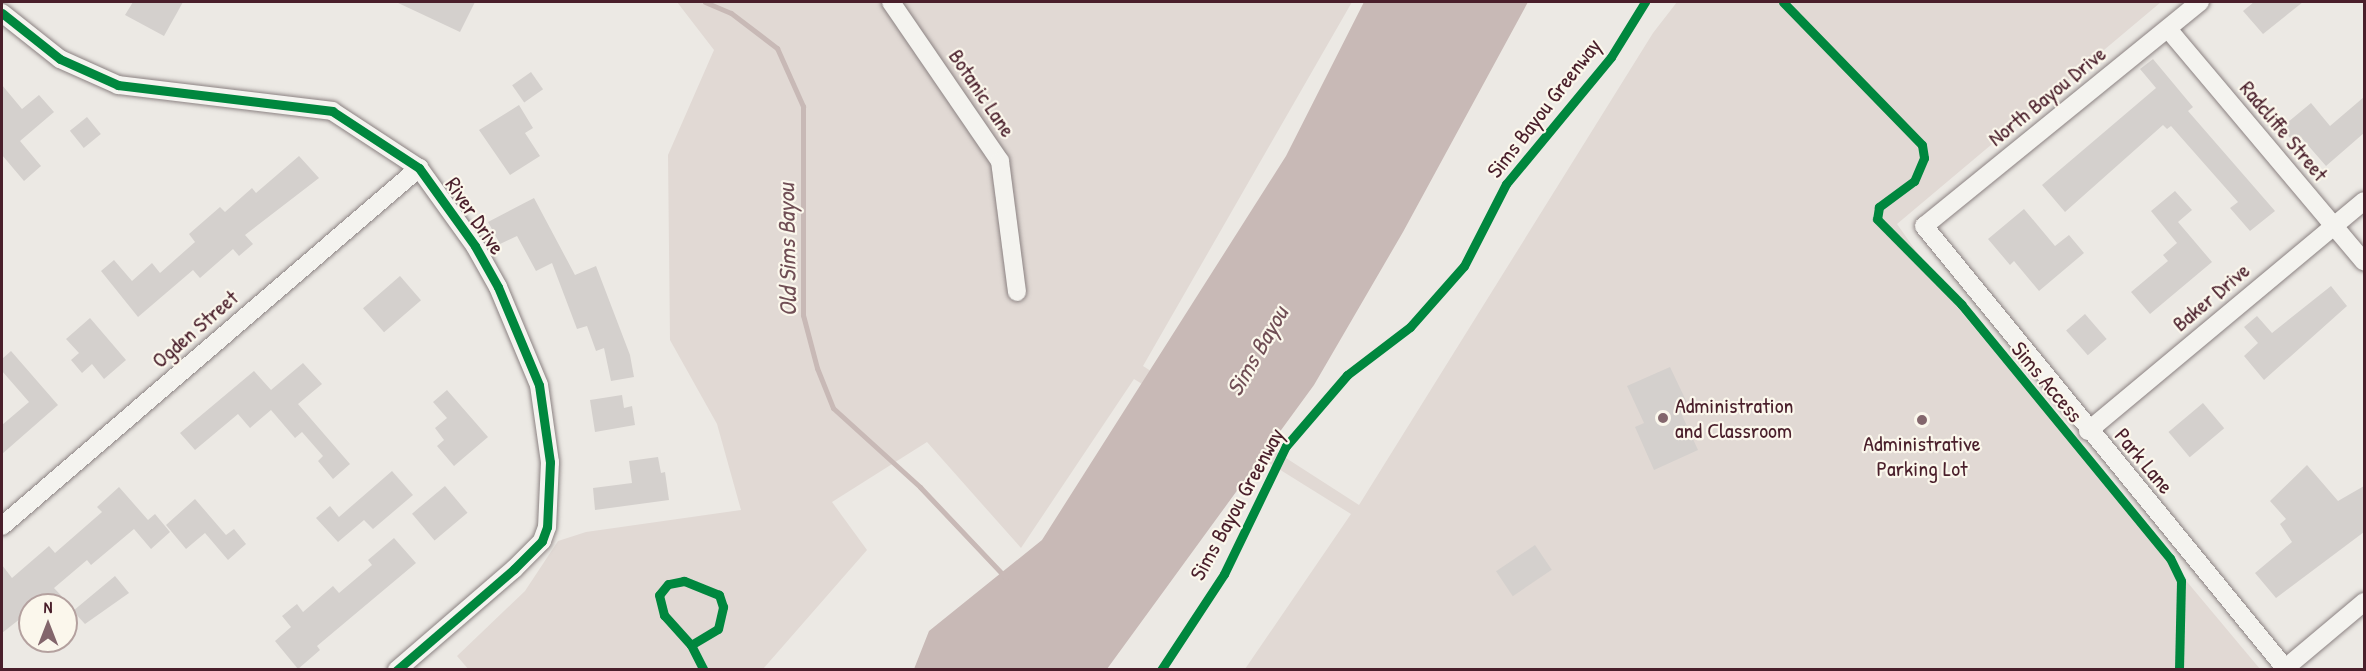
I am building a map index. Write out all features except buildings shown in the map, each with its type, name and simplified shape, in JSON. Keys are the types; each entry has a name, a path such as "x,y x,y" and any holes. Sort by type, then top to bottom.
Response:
{"street":[{"name":"Botanic Lane","path":"891,2 1000,161 1017,292"},
{"name":"North Bayou Drive","path":"1924,226 2200,2"},
{"name":"River Drive","path":"4,20 60,59 118,85 332,111 419,168 498,286 538,385 550,462 547,527 542,541 513,569 397,669"},
{"name":"Radcliffe Street","path":"2169,29 2364,262"},
{"name":"Ogden Street","path":"2,526 419,168"},
{"name":"Baker Drive","path":"2088,431 2364,201"},
{"name":"Park Lane","path":"1924,226 2088,431 2284,669"},
{"path":"2284,669 2364,602"}],"shaded area":[{"path":"677,2 1352,2 1143,366 1359,505 1653,33 1677,2 2161,2 1897,224 1947,295 2260,669 1245,669 1351,514 1134,379 1021,548 927,442 832,502 867,550 763,669 469,670 457,656 525,591 558,541 586,532 741,510 717,424 670,340 668,155 714,50"}],"water":[{"name":"Sims Bayou","path":"1364,2 1528,2 1403,232 1314,385 1107,669 914,669 929,631 1042,540 1286,156"}],"waterway":[{"name":"Old Sims Bayou","path":"705,2 731,13 777,48 803,106 803,315 817,368 833,408 920,487 1006,578"}],"cycle path":[{"name":"Sims Bayou Greenway","path":"1161,670 1224,574 1286,446 1347,375 1410,327 1464,266 1506,184 1611,57 1645,2"},
{"name":"Sims Access","path":"1783,2 1922,145 1924,158 1914,181 1879,207 1877,219 1961,304 2170,558 2181,581 2179,670"},
{"path":"2,13 60,59 118,85 332,111 419,168 475,246 498,287 539,385 550,462 547,527 542,541 514,569 397,670"},
{"path":"691,645 718,629 723,607 719,595 684,581 668,584 659,595 664,615 691,645 704,670"}],"place":[{"name":"Administration and Classroom","path":"1663,418"},
{"name":"Administrative Parking Lot","path":"1922,420"}]}
